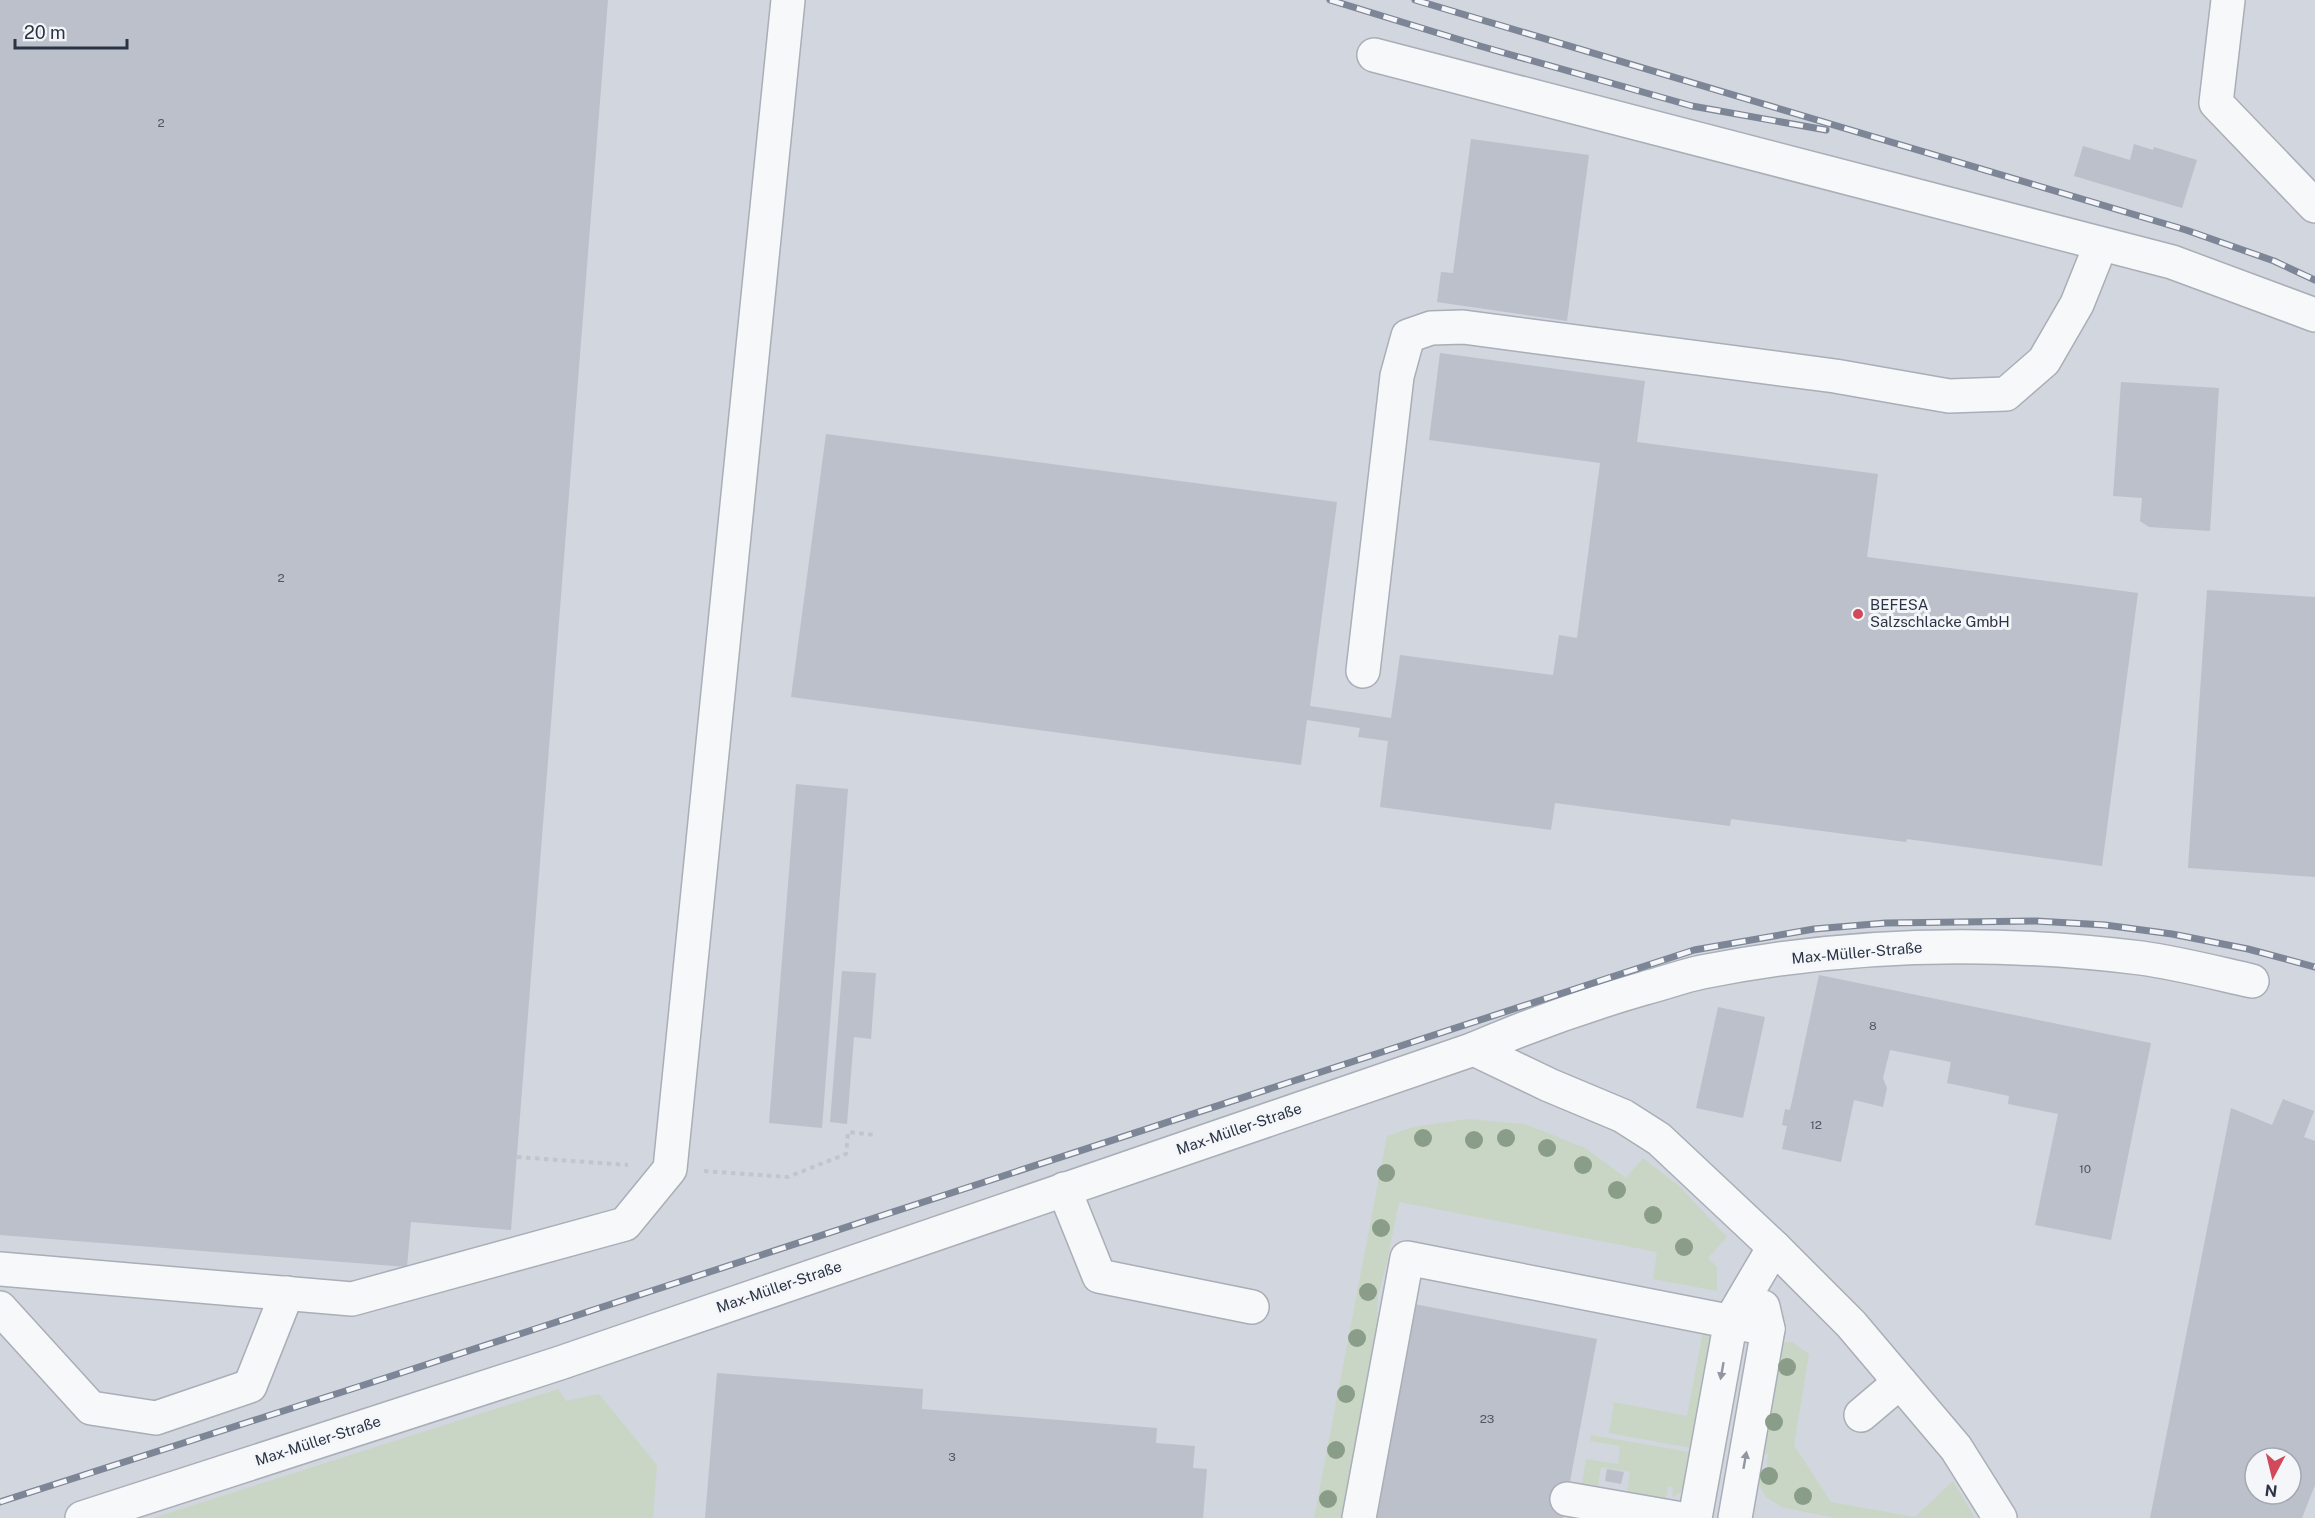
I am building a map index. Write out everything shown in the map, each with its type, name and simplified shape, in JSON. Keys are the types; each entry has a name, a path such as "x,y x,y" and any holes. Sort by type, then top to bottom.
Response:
{"lane":[{"path":"0,1269 352,1299 625,1224 670,1168 788,0"},
{"path":"2228,0 2216,103 2315,206"},
{"path":"1374,55 2172,262 2315,315"},
{"path":"1364,671 1396,376 1408,336 1431,328 1462,327 1834,376 1949,396 2006,394 2044,361 2077,304 2101,243"},
{"name":"Max-Müller-Straße","path":"82,1518 560,1363 1473,1049 1541,1021 1701,973 1791,958 1881,948 1959,946 2060,950 2144,959 2252,981"},
{"path":"1473,1049 1549,1085 1623,1116 1659,1139 1774,1247 1851,1324 1956,1448 2001,1518"},
{"path":"1064,1189 1099,1276 1252,1306"},
{"path":"1695,1518 1731,1320 1774,1247"},
{"path":"1359,1518 1407,1258 1768,1329"},
{"path":"1735,1518 1768,1329 1757,1276"},
{"path":"0,1308 91,1408 156,1418 250,1386 287,1293"},
{"path":"1862,1415 1900,1382"},
{"path":"1567,1499 1676,1518"}],"shaded area":[{"path":"0,0 2315,0 2315,1518 0,1518"}],"green space":[{"path":"1468,1119 1525,1124 1585,1148 1626,1178 1643,1158 1679,1186 1727,1237 1708,1258 1717,1267 1717,1291 1653,1279 1657,1252 1399,1202 1378,1295 1376,1379 1350,1518 1314,1518 1387,1136 1413,1127"},
{"path":"1703,1332 1715,1334 1697,1449 1609,1433 1614,1402 1687,1416"},
{"path":"1782,1342 1792,1342 1809,1354 1794,1445 1831,1502 1915,1517 1953,1481 1975,1518 1836,1518 1780,1506 1766,1497 1754,1476 1755,1473 1766,1474 1768,1454 1756,1452"},
{"path":"558,1389 566,1401 599,1394 657,1465 653,1518 153,1518"},
{"path":"1591,1435 1695,1453 1687,1485 1672,1497 1673,1488 1668,1486 1666,1499 1627,1493 1630,1472 1601,1467 1598,1486 1582,1484 1586,1459 1618,1464 1620,1446 1590,1441"}],"building":[{"path":"0,0 608,0 511,1230 411,1222 407,1267 0,1235"},
{"path":"1471,139 1589,155 1567,321 1437,302 1441,272 1453,273"},
{"path":"2134,144 2153,150 2154,147 2197,160 2182,208 2074,176 2083,146 2130,160"},
{"name":"BEFESA Salzschlacke GmbH","path":"1440,353 1645,381 1637,442 1878,474 1867,557 2138,593 2102,866 1907,839 1906,842 1731,819 1730,826 1555,803 1551,830 1380,807 1388,741 1358,737 1360,728 1307,720 1301,765 791,697 826,434 1337,502 1310,706 1391,718 1400,655 1553,675 1559,635 1577,638 1600,463 1429,440"},
{"path":"2121,382 2219,388 2210,531 2149,527 2140,521 2142,498 2113,496"},
{"path":"2207,590 2315,597 2315,877 2188,868"},
{"path":"796,784 848,789 822,1128 769,1123"},
{"path":"842,971 876,973 871,1039 854,1037 847,1124 830,1122"},
{"path":"1819,975 2151,1043 2111,1240 2035,1225 2058,1114 2008,1104 2009,1096 1947,1083 1951,1062 1890,1050 1883,1078 1887,1088 1883,1107 1854,1100 1841,1162 1782,1149 1787,1126 1782,1125 1785,1109 1790,1110"},
{"path":"1718,1007 1765,1017 1743,1118 1696,1108"},
{"path":"2283,1099 2314,1111 2304,1137 2315,1141 2315,1485 2302,1518 2150,1518 2231,1108 2272,1125"},
{"path":"1414,1304 1597,1339 1563,1518 1373,1518"},
{"path":"717,1373 923,1389 922,1409 1157,1428 1156,1443 1195,1446 1193,1468 1207,1469 1203,1518 705,1518"},
{"path":"1607,1469 1624,1472 1621,1484 1605,1481"}],"railway":[{"path":"1330,0 1480,46 1692,106 1826,130"},
{"path":"1415,0 2186,230 2274,261 2315,280"},
{"path":"0,1502 1694,950 1814,929 1886,923 2036,921 2105,925 2172,934 2248,949 2315,967"}],"place":[{"name":"BEFESA Salzschlacke GmbH","path":"1858,614"}]}
